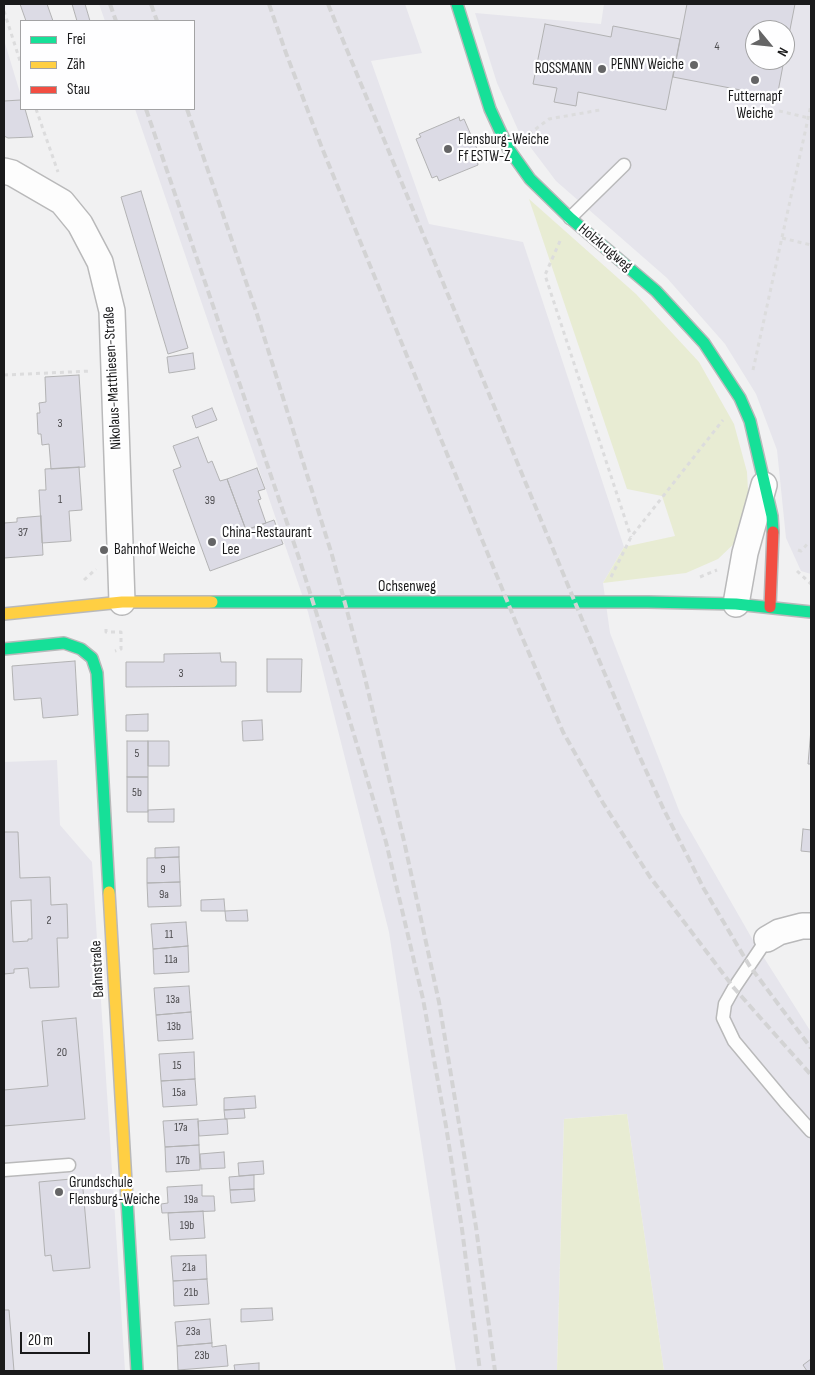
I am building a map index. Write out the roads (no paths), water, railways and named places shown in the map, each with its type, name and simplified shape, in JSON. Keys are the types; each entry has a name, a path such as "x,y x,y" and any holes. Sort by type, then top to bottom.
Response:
{"street":[{"name":"Holzkrugweg","path":"457,4 490,109 508,148 530,179 570,218 656,291 704,343 740,398 750,421 772,524 773,548 770,607"},
{"name":"Nikolaus-Matthiesen-Straße","path":"4,171 12,173 62,202 80,224 100,262 112,311 122,602"},
{"name":"Holzkrugweg","path":"736,604 745,554 764,484"},
{"name":"Ochsenweg","path":"4,614 122,602 648,602 736,604 811,612"},
{"name":"Bahnstraße","path":"4,649 64,644 81,650 92,658 97,673 137,1371"},
{"path":"767,939 779,932 802,926 811,926"}],"lane":[{"path":"570,218 624,165"},
{"path":"767,939 725,1004 723,1018 734,1041 811,1131"},
{"path":"4,1170 69,1165"}],"railway":[{"path":"110,4 116,20"},
{"path":"151,4 157,20"},
{"path":"269,4 322,148 519,630 563,732 603,803 650,877 734,988 811,1075"},
{"path":"328,4 586,629 664,810 704,889 749,965 811,1048"},
{"path":"146,110 299,558 386,842 423,999 446,1126 462,1229 480,1371"},
{"path":"187,110 256,311 332,555 364,674 404,841 439,1002 476,1227 495,1371"}],"place":[{"name":"PENNY Weiche","path":"694,65"},
{"name":"ROSSMANN","path":"602,69"},
{"name":"Futternapf Weiche","path":"755,80"},
{"name":"Flensburg-Weiche Ff ESTW-Z","path":"448,149"},
{"name":"China-Restaurant Lee","path":"212,542"},
{"name":"Bahnhof Weiche","path":"104,550"},
{"name":"Grundschule Flensburg-Weiche","path":"59,1192"}]}
